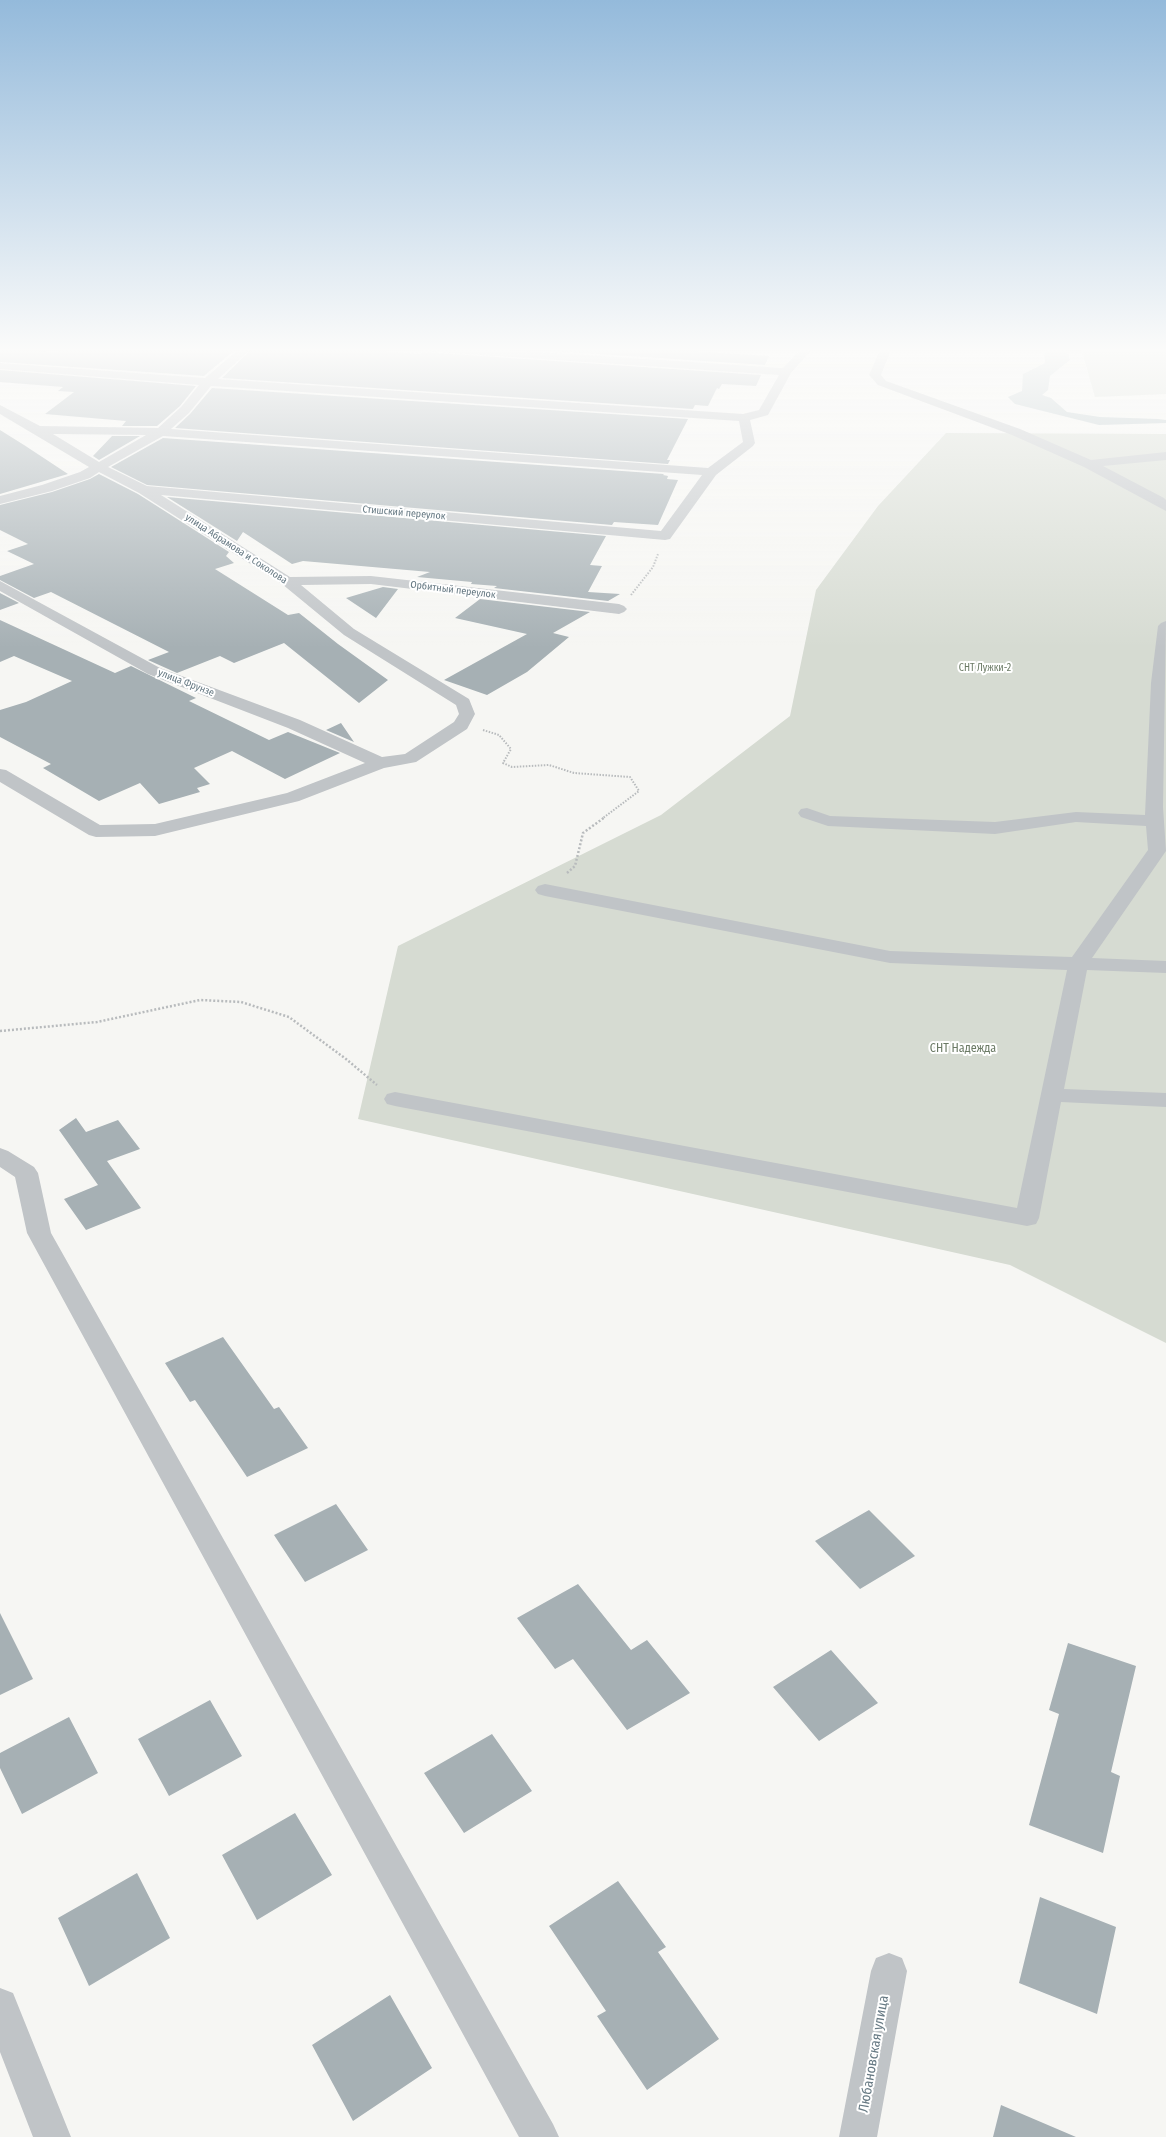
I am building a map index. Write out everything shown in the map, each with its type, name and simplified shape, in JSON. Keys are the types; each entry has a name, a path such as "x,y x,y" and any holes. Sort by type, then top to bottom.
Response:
{"street":[{"name":"улица Абрамова и Соколова","path":"67,448 98,467 144,490 287,581 349,632 463,702 467,714 461,725"},
{"path":"0,500 70,481 133,448"},
{"path":"377,448 711,472"},
{"path":"665,536 711,472 743,448"},
{"path":"1052,448 1089,464 1164,503"},
{"path":"1089,464 1166,456"},
{"name":"Стишский переулок","path":"144,490 665,536"},
{"name":"Орбитный переулок","path":"287,581 371,580 619,609"},
{"name":"улица Фрунзе","path":"0,585 154,671 294,724 380,763"},
{"path":"395,1099 1026,1218 1078,964 1162,851 1155,821 1161,760 1162,683 1166,626"},
{"path":"0,774 38,798 96,830 155,830 293,797 380,763 410,758 461,725"},
{"path":"807,813 828,821 995,828 1076,817 1155,821"},
{"path":"545,890 890,957 1166,968"},
{"path":"1052,1095 1166,1100"},
{"path":"0,1156 26,1173 39,1233 540,2137"},
{"name":"Любановская улица","path":"858,2137 889,1971"},
{"path":"0,2006 52,2137"}],"path":[{"path":"619,609 653,567 665,536"},
{"path":"461,725 499,734 511,749 503,763 512,767 549,765 574,773 630,777 639,791 583,833 575,866 545,890"},
{"path":"0,1031 97,1022 200,1000 241,1002 289,1017 346,1059 395,1099"}],"green space":[{"name":"СНТ Надежда","path":"932,448 1166,448 1166,1343 1010,1265 358,1119 398,946 661,815 790,716 816,590 878,506"}],"building":[{"path":"0,448 28,448 68,474 0,494"},
{"path":"101,448 120,448 99,460 93,456"},
{"path":"146,448 298,448 664,474 663,475 668,476 667,479 678,480 658,525 614,522 612,525 147,485 111,467"},
{"path":"445,448 673,448 667,460 670,460 668,464"},
{"path":"99,474 138,494 229,552 226,556 234,563 215,569 288,615 299,613 338,644 388,680 359,703 284,643 234,663 220,656 177,673 148,660 169,652 51,592 34,598 0,580 0,576 34,564 7,551 28,544 0,530 0,505 52,492 90,479"},
{"path":"167,497 606,536 590,565 602,566 588,592 620,594 608,601 494,588 497,586 471,584 472,582 417,577 430,572 303,561 292,564 243,532 237,541"},
{"path":"383,587 398,589 376,618 346,598"},
{"path":"0,593 19,603 0,610"},
{"path":"480,599 590,612 553,633 569,637 527,672 487,695 444,680 527,634 455,618"},
{"path":"0,620 115,673 131,666 196,698 189,701 269,740 288,732 340,753 285,779 232,751 194,768 210,784 197,788 200,792 159,804 140,783 99,801 43,768 51,764 0,737 0,710 26,702 72,681 14,656 0,662"},
{"path":"341,723 354,742 326,730"},
{"path":"76,1118 86,1132 118,1120 140,1149 107,1161 141,1208 86,1230 64,1199 98,1185 59,1130"},
{"path":"223,1337 274,1409 279,1407 308,1448 247,1477 195,1400 190,1402 165,1363"},
{"path":"336,1504 368,1550 305,1582 274,1535"},
{"path":"869,1510 915,1556 860,1589 815,1541"},
{"path":"578,1584 631,1650 647,1640 690,1693 627,1730 573,1659 555,1669 517,1618"},
{"path":"0,1613 33,1679 0,1695"},
{"path":"1068,1643 1136,1666 1111,1772 1120,1776 1103,1853 1029,1825 1059,1714 1049,1710"},
{"path":"831,1650 878,1703 819,1741 773,1687"},
{"path":"210,1700 242,1756 169,1796 138,1739"},
{"path":"69,1717 98,1773 22,1814 0,1768 0,1753"},
{"path":"492,1734 532,1791 464,1833 424,1773"},
{"path":"295,1813 332,1875 257,1920 222,1855"},
{"path":"137,1873 170,1938 89,1986 58,1918"},
{"path":"618,1881 666,1947 658,1952 719,2039 647,2090 597,2016 606,2011 549,1926"},
{"path":"1040,1897 1116,1927 1097,2014 1019,1983"},
{"path":"390,1995 432,2068 353,2121 312,2045"},
{"path":"1001,2105 1076,2137 993,2137"}],"park label":[{"name":"СНТ Лужки-2","path":"985,668"}]}
